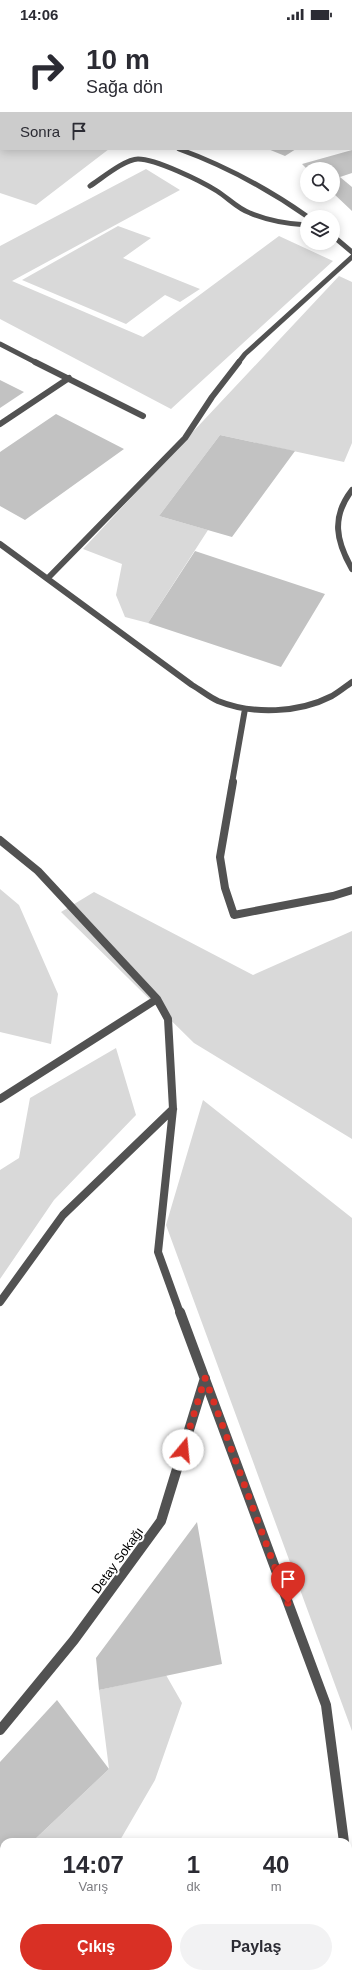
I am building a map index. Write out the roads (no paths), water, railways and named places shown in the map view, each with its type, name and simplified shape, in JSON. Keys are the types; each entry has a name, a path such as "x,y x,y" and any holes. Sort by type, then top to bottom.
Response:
{"street":[{"path":"181,150 223,167 258,184 300,212"},
{"path":"90,186 124,164 137,159 149,161 181,173 217,191 249,213 286,224 300,225"},
{"path":"340,242 352,252"},
{"path":"48,578 185,438 212,397 245,354 352,258"},
{"path":"0,344 143,416"},
{"path":"0,424 69,378"},
{"path":"352,490 338,513 337,536 344,556 352,569"},
{"path":"0,544 192,685 218,701 245,709 276,710 308,704 332,696 352,682"},
{"path":"245,709 220,857 225,888 234,915 333,896 352,890"},
{"path":"0,840 38,871 157,999 168,1019 173,1109 158,1252 326,1705 343,1838"},
{"path":"0,1099 157,999"},
{"path":"0,1302 63,1215 173,1109"},
{"name":"Detay Sokağı","path":"0,1730 74,1640 161,1522 205,1378"}]}
